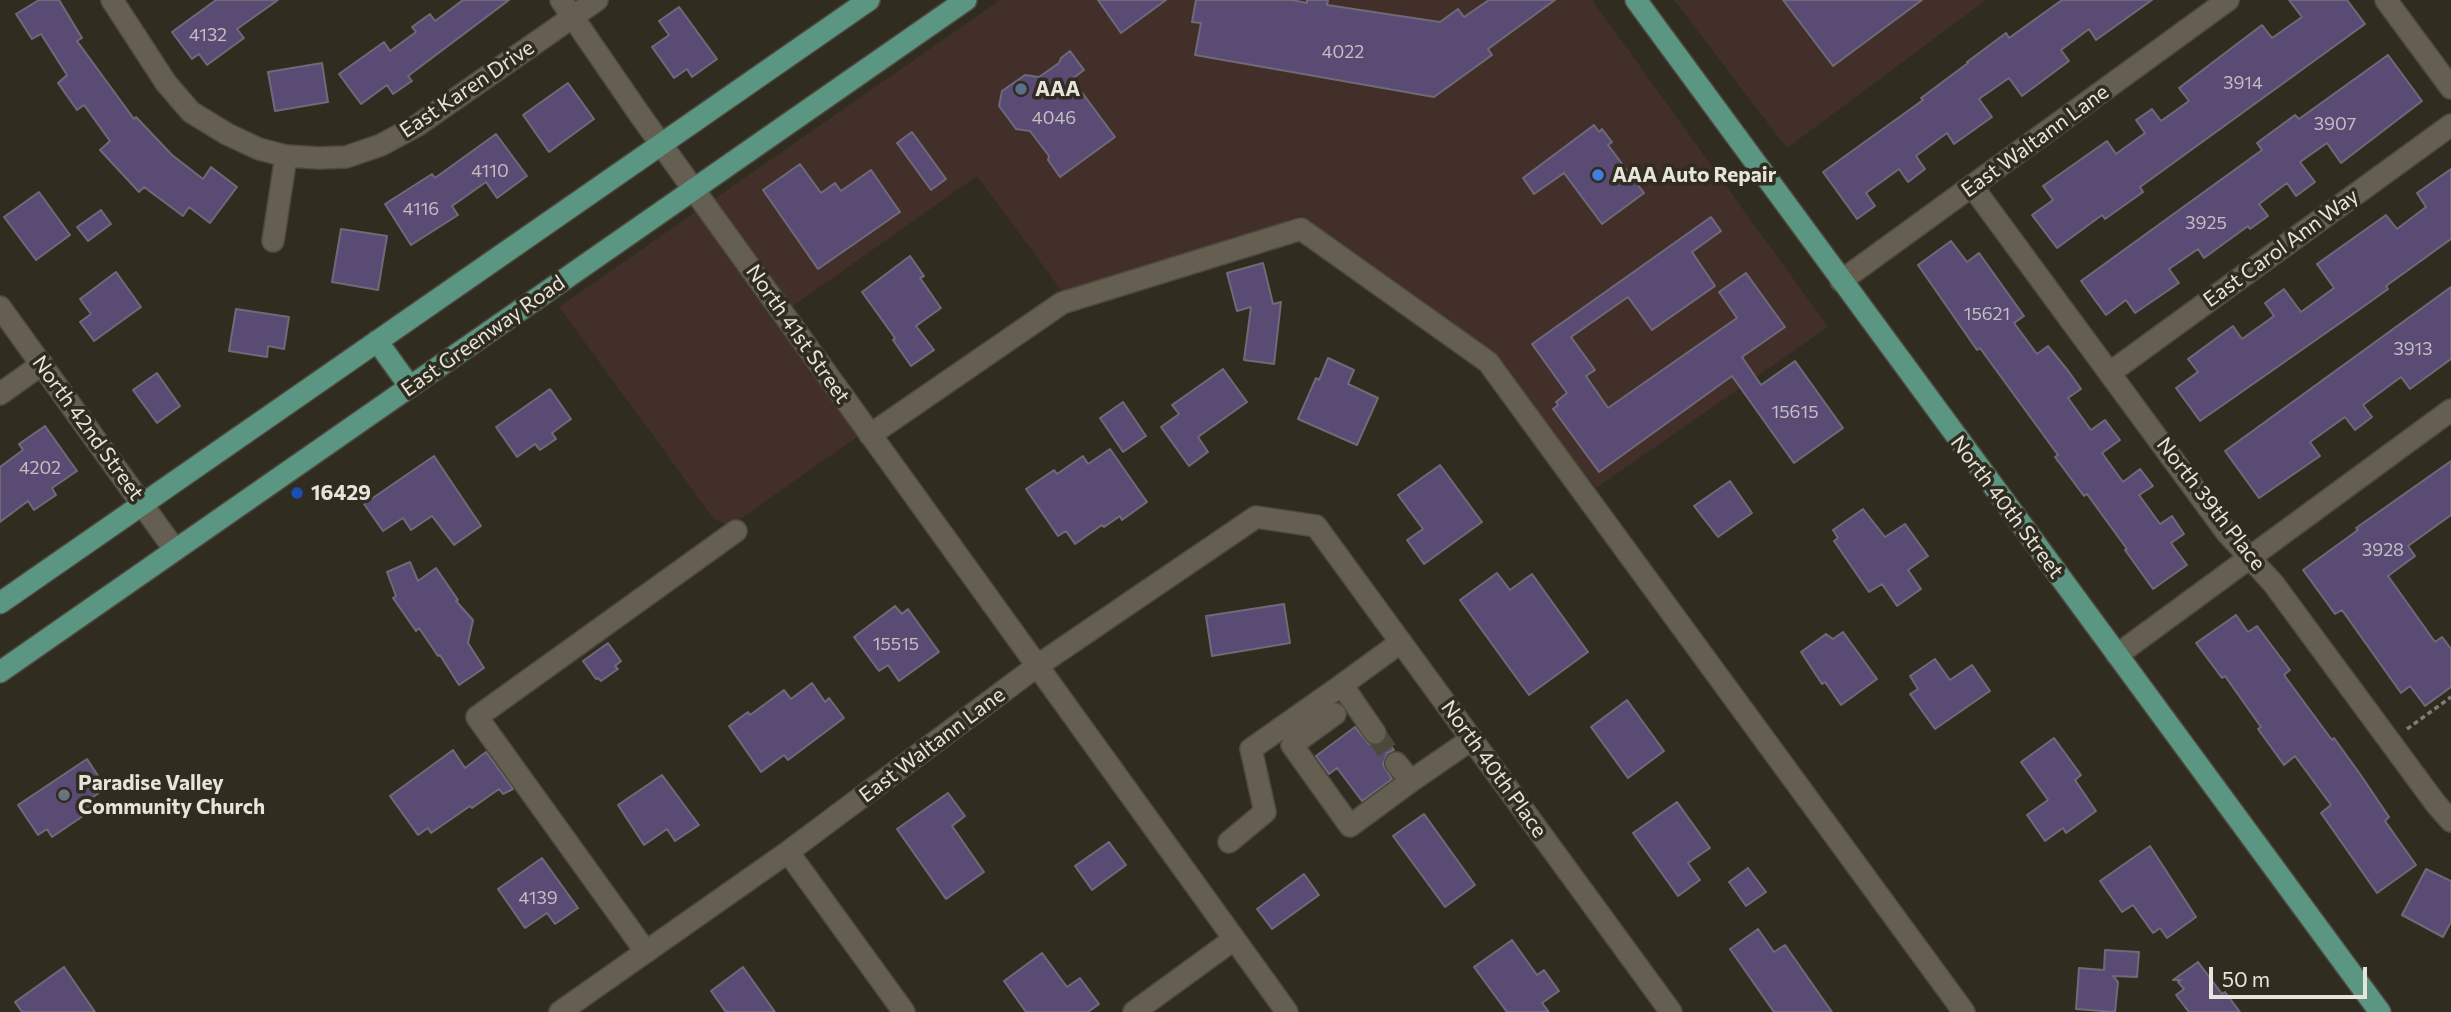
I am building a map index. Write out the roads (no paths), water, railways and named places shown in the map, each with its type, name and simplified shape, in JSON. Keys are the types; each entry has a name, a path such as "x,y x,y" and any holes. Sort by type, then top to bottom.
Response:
{"main road":[{"path":"0,603 869,0"},
{"name":"East Greenway Road","path":"0,672 967,0"},
{"name":"North 40th Street","path":"1636,0 2380,1012"},
{"path":"377,341 410,387"}],"street":[{"name":"East Karen Drive","path":"120,3 166,83 191,112 226,134 260,149 286,156 319,158 346,157 381,145 418,125 567,9 597,0"},
{"name":"East Waltann Lane","path":"1841,281 2228,0"},
{"path":"2386,0 2451,88"},
{"name":"North 41st Street","path":"567,9 661,144 1287,1012"},
{"name":"East Carol Ann Way","path":"2111,372 2451,125"},
{"path":"273,241 286,156"},
{"name":"North 39th Place","path":"1972,186 2227,533 2273,583 2451,821"},
{"path":"870,435 1062,303 1301,229 1488,362 1964,1012"},
{"name":"North 42nd Street","path":"0,307 175,550"},
{"path":"0,394 42,364"},
{"path":"2117,655 2451,410"},
{"name":"East Waltann Lane","path":"560,1012 788,852 1037,666 1256,517 1316,526"},
{"name":"North 40th Place","path":"1316,526 1671,1012"},
{"path":"646,952 477,717 736,531"},
{"path":"1228,842 1265,812 1251,749 1401,642"},
{"path":"1342,685 1375,733"},
{"path":"1335,714 1292,745 1350,826 1472,739"},
{"path":"1396,763 1411,781"},
{"path":"788,852 904,1012"},
{"path":"1134,1012 1226,945"}],"tunnel":[{"path":"1375,733 1396,763"}],"place":[{"name":"AAA","path":"1021,89"},
{"name":"AAA Auto Repair","path":"1598,175"},
{"name":"16429","path":"297,493"},
{"name":"Paradise Valley Community Church","path":"64,795"}]}
